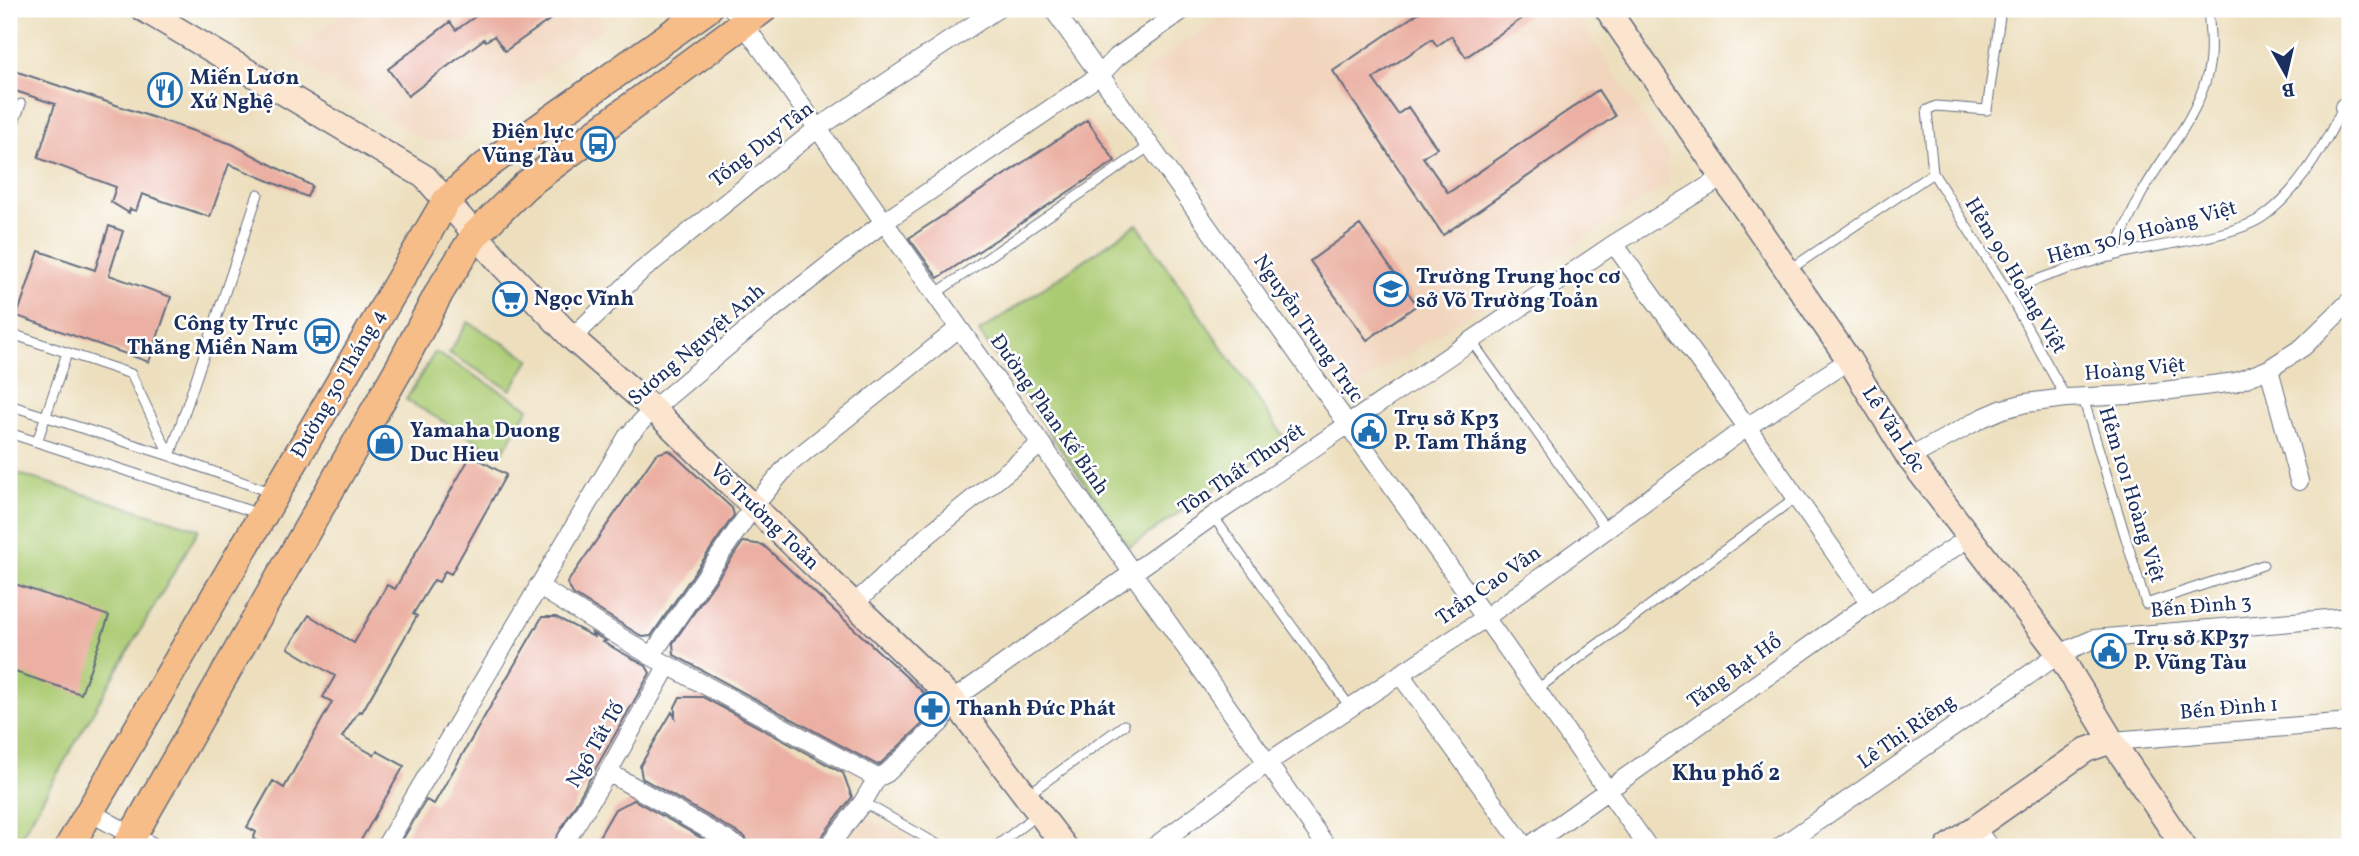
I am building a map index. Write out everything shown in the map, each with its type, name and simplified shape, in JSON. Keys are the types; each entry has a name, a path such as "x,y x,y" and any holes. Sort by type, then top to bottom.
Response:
{"main road":[{"name":"Đường 30 Tháng 4","path":"69,847 446,201 480,170 708,9"},
{"name":"Đường 30 Tháng 4","path":"137,844 440,291 475,235 526,186 746,13"}],"street":[{"name":"Võ Trường Toản","path":"143,9 425,177 475,235 572,338 653,409 953,700 1065,847"},
{"name":"Tống Duy Tân","path":"572,338 639,273 818,128 997,9"},
{"name":"Nguyễn Trung Trực","path":"1053,9 1648,847"},
{"name":"Sương Nguyệt Anh","path":"385,847 627,437 653,409 765,315 884,222 1100,75 1116,57 1184,9"},
{"name":"Lê Văn Lộc","path":"1607,9 1849,360 1909,458 2059,654 2112,741 2184,847"},
{"name":"Đường Phan Kế Bính","path":"746,13 818,128 1327,847"},
{"name":"Tôn Thất Thuyết","path":"828,847 863,802 877,778 887,774 941,722 953,700 1213,516 1614,244 1723,177"},
{"path":"1614,244 1870,603"},
{"name":"Hoàng Việt","path":"1909,458 2003,409 2074,398 2131,395 2236,382 2269,369 2303,347 2350,301"},
{"path":"651,656 753,507 788,465 959,328"},
{"name":"Trần Cao Vân","path":"1154,847 1350,707 1485,618 1747,427 1849,360"},
{"path":"2269,369 2298,481"},
{"path":"854,604 928,535 1041,444"},
{"name":"Tăng Bạt Hổ","path":"1527,847 1870,603 1970,537"},
{"path":"538,586 651,656 877,778"},
{"name":"Bến Đình 3","path":"2059,654 2094,639 2350,617"},
{"name":"Lê Thị Riêng","path":"1780,847 2059,654"},
{"name":"Ngô Tất Tố","path":"562,847 668,665"},
{"path":"1400,674 1527,847"},
{"name":"Bến Đình 1","path":"2112,741 2350,722"},
{"path":"1948,847 1982,837 2086,750 2112,741"},
{"path":"608,772 739,847"},
{"path":"88,811 137,844"}],"lane":[{"path":"1787,271 1933,173 1927,110 1936,106 1987,110 2001,9"},
{"path":"2111,257 2143,191 2172,149 2206,81 2211,53 2208,9"},
{"path":"9,135 21,104"},
{"name":"Hẻm 30/9 Hoàng Việt","path":"2007,291 2042,277 2111,257 2235,229 2264,215 2296,184 2348,104"},
{"path":"935,294 1150,146"},
{"name":"Hẻm 90 Hoàng Việt","path":"1933,173 2074,398"},
{"path":"170,456 258,194"},
{"path":"9,333 131,374 170,456"},
{"path":"1472,342 1607,530"},
{"path":"37,442 67,353"},
{"name":"Hẻm 101 Hoàng Việt","path":"2074,398 2146,604 2263,565"},
{"path":"9,405 170,456 214,474 269,504"},
{"path":"9,433 269,504"},
{"path":"1536,690 1796,496"},
{"path":"1213,516 1350,707"},
{"path":"995,847 1032,805 1124,725"},
{"path":"863,802 942,847"}],"shaded area":[{"path":"348,9 595,9 606,26 460,139 426,141 289,55"},
{"name":"Trường Trung học cơ sở Võ Trường Toản","path":"1232,9 1573,9 1668,154 1668,184 1347,394 1141,95 1146,69"},
{"path":"865,818 931,847 847,847"}],"green space":[{"path":"1137,224 1286,440 1129,547 979,332"},
{"path":"468,322 530,359 511,390 449,353"},
{"path":"435,352 529,408 501,455 406,400"},
{"path":"9,471 199,529 15,847 9,847"}],"building":[{"path":"486,9 565,9 505,51 494,36 486,41 484,39 408,96 388,69 450,22 456,30"},
{"path":"1424,9 1536,9 1466,57 1451,36 1437,46 1432,39 1373,79 1398,114 1408,107 1437,148 1423,157 1448,193 1598,90 1615,116 1443,235 1333,71"},
{"path":"9,69 232,144 312,186 307,197 229,164 210,217 142,194 136,211 130,209 129,213 111,202 116,187 38,158 55,104 9,89"},
{"path":"1087,120 1115,161 938,278 909,238"},
{"path":"1360,225 1417,305 1367,340 1310,261"},
{"path":"109,226 123,231 109,275 171,297 149,362 17,316 39,251 95,270"},
{"path":"669,450 732,508 734,515 651,636 643,637 573,594 567,583 656,454"},
{"path":"471,455 506,475 451,574 445,571 439,582 434,580 413,614 417,616 362,712 359,711 342,737 374,755 377,751 404,766 357,847 268,847 253,839 256,832 247,827 273,781 284,788 332,702 323,697 335,676 288,648 309,615 354,643 387,585 395,589"},
{"path":"743,542 763,545 937,705 932,715 880,764 877,765 674,655 673,643"},
{"path":"9,582 109,616 81,694 9,670"},
{"path":"542,617 556,617 594,637 592,633 646,666 650,673 551,847 398,847 426,800 434,804"},
{"path":"680,697 703,697 843,773 852,797 819,840 817,847 750,847 745,837 642,778 640,766 672,712 675,717 675,707"},
{"path":"634,800 717,847 593,847 615,809"}],"place":[{"name":"Miến Lươn Xứ Nghệ","path":"165,90"},
{"name":"Điện lực Vũng Tàu","path":"598,144"},
{"name":"Trường Trung học cơ sở Võ Trường Toản","path":"1391,289"},
{"name":"Ngọc Vĩnh","path":"510,299"},
{"name":"Công ty Trực Thăng Miền Nam","path":"322,336"},
{"name":"Trụ sở Kp3 P. Tam Thắng","path":"1369,431"},
{"name":"Yamaha Duong Duc Hieu","path":"385,443"},
{"name":"Trụ sở KP37 P. Vũng Tàu","path":"2109,651"},
{"name":"Thanh Đức Phát","path":"932,709"}],"district":[{"name":"Khu phố 2","path":"1726,774"}]}
